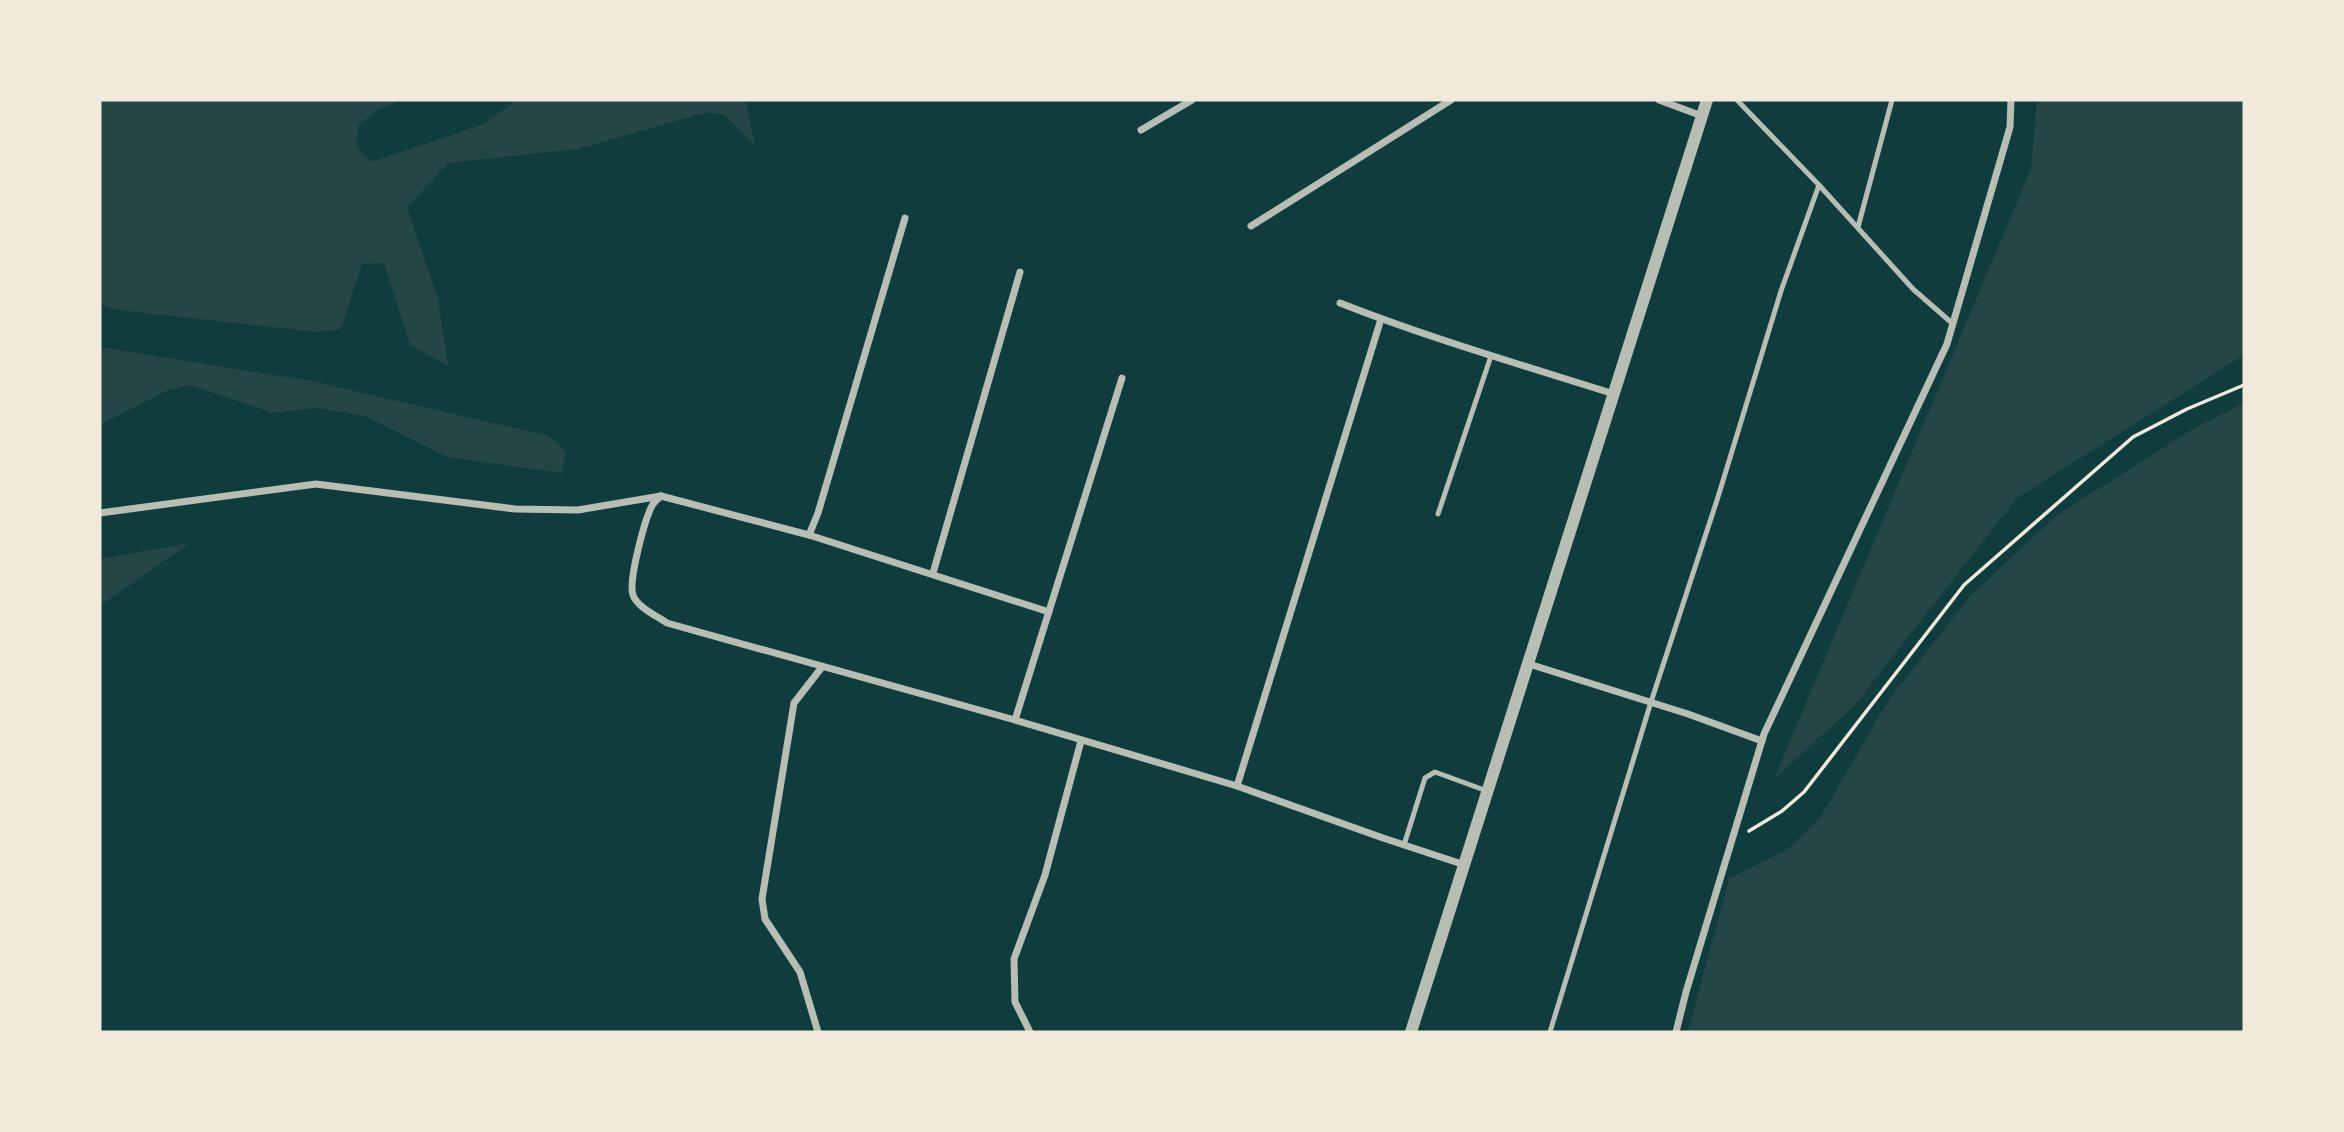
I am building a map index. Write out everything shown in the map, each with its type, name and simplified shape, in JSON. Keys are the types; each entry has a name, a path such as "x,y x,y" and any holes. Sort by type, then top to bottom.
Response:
{"street":[{"path":"1141,130 1192,100"},
{"path":"1251,226 1451,100"},
{"path":"1659,100 1702,116"},
{"path":"1411,1032 1707,100"},
{"path":"1676,1032 1762,741 1947,344 2010,128 2011,100"},
{"path":"809,535 818,513 905,218"},
{"path":"933,573 1020,272"},
{"path":"1340,303 1491,356 1615,394"},
{"path":"1237,786 1381,319"},
{"path":"1015,720 1122,377"},
{"path":"100,513 316,484 515,509 578,510 661,496 809,535 1049,612"},
{"path":"661,496 653,505 631,583 633,597 667,623 1015,720 1237,786 1465,865"},
{"path":"1529,664 1651,702 1762,741"},
{"path":"818,1032 800,972 765,919 762,899 794,703 822,667"},
{"path":"1030,1032 1015,1002 1014,959 1045,874 1081,741"}],"lane":[{"path":"1737,100 1913,289 1953,324"},
{"path":"1858,227 1892,100"},
{"path":"1550,1032 1781,290 1819,185"},
{"path":"1437,514 1461,452 1491,356"},
{"path":"1404,845 1425,778 1435,772 1488,791"}],"path":[{"path":"1733,838 1782,811 1804,792 1965,585 2133,437 2187,409 2244,385"}],"shaded area":[{"path":"100,100 401,100 376,111 359,125 356,146 371,162 481,125 517,100 746,100 755,146 724,114 704,113 578,149 448,163 407,208 438,299 448,366 410,345 384,263 362,264 341,329 317,332 118,310 100,304"},
{"path":"2037,100 2244,100 2244,355 2017,498 1854,706 1774,779 2031,169"},
{"path":"100,347 311,381 549,436 566,452 562,473 448,457 365,416 318,408 273,413 190,385 168,390 100,425"},
{"path":"2244,403 2244,1032 1688,1032 1729,879 1787,850 1820,818 1888,701 1971,595 2057,515 2198,426"},
{"path":"190,543 100,606 100,559"}]}
